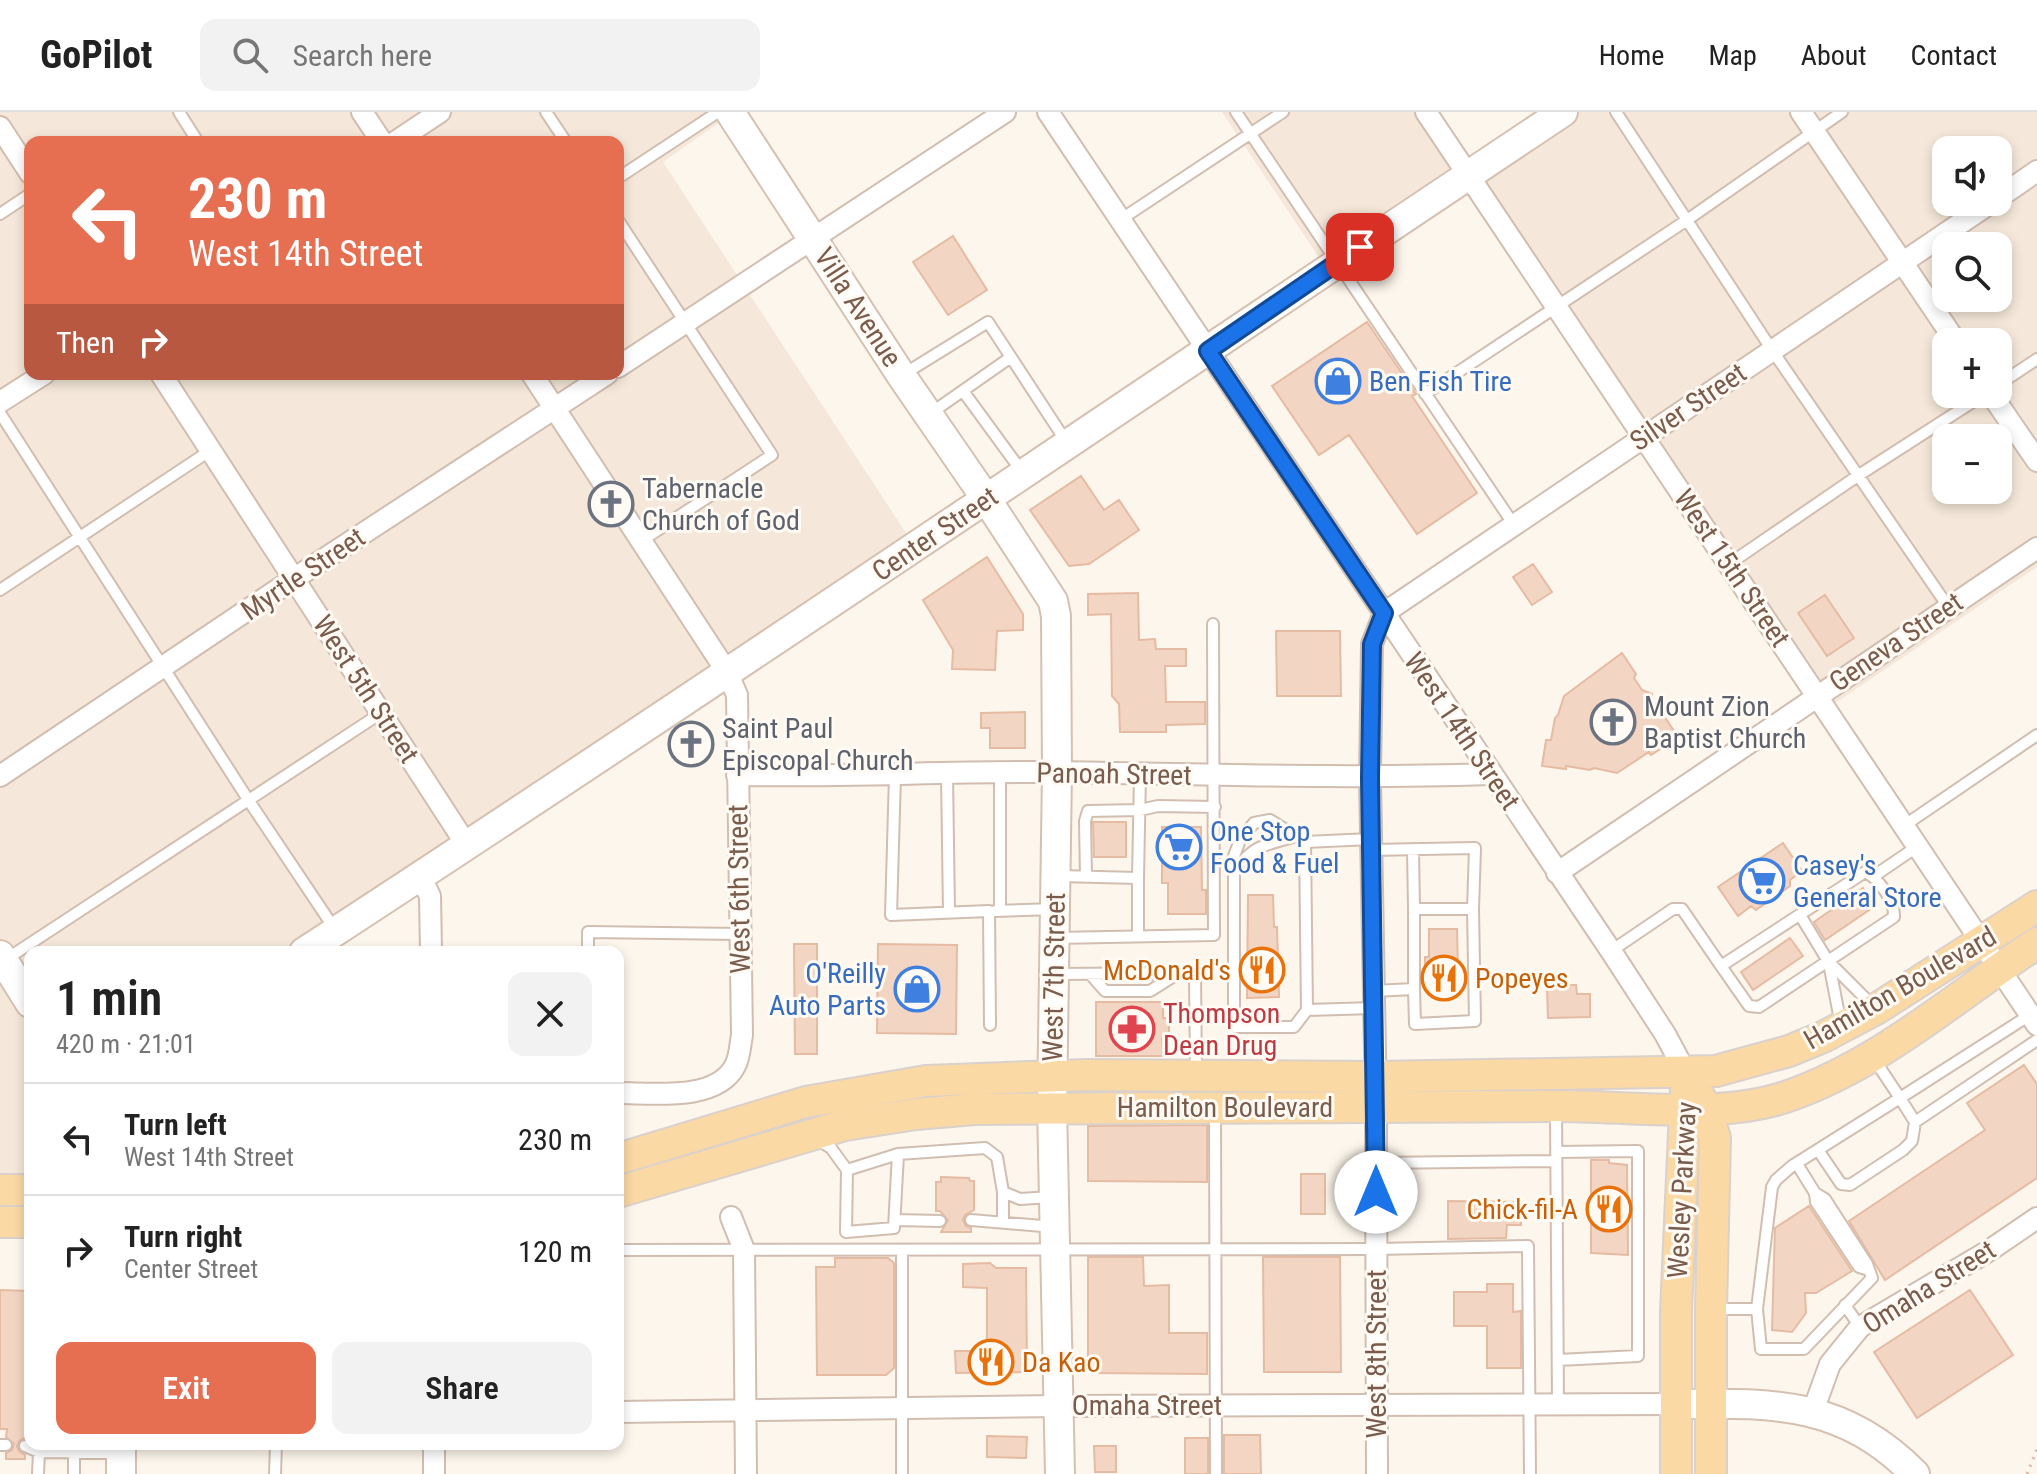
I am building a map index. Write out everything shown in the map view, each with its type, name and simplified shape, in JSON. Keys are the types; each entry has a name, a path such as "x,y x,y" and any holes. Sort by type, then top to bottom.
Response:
{"main road":[{"name":"Villa Avenue","path":"730,112 987,500"},
{"name":"Center Street","path":"313,946 987,500 1562,112"},
{"name":"West 7th Street","path":"987,500 1053,601 1056,616 1052,1107 1060,1474"},
{"name":"Hamilton Boulevard","path":"624,1190 845,1125 916,1114 1052,1107 1215,1108 1375,1092 1716,1071 1789,1051 1842,1027 1876,1009 2037,906"},
{"name":"Hamilton Boulevard","path":"624,1157 806,1102 926,1081 1196,1075 1556,1106 1697,1109 1750,1106 1789,1096 1873,1057 2037,943"},
{"path":"2,958 24,993"},
{"name":"Wesley Parkway","path":"1686,1073 1697,1109 1715,1138 1711,1474"},
{"name":"Wesley Parkway","path":"1676,1474 1676,1311 1697,1109"},
{"path":"0,1190 24,1190"},
{"path":"0,1222 24,1222"},
{"path":"1675,1404 1773,1405 1813,1411 1849,1425 1895,1454 1915,1474"}],"street":[{"path":"362,112 378,136"},
{"path":"404,136 440,112"},
{"path":"624,363 1005,112"},
{"name":"West 14th Street","path":"1048,112 1611,951 1665,1034 1686,1073"},
{"name":"West 15th Street","path":"1426,112 2035,1017"},
{"path":"1801,112 1947,328"},
{"path":"0,127 24,164"},
{"path":"2012,188 2037,171"},
{"name":"Silver Street","path":"1384,613 1971,216"},
{"path":"0,402 35,380"},
{"name":"West 5th Street","path":"165,380 466,844"},
{"name":"West 6th Street","path":"536,380 727,672 737,695 742,1035 737,1063 725,1076 693,1093 624,1093"},
{"name":"Myrtle Street","path":"0,776 598,380"},
{"path":"2001,408 2037,461"},
{"name":"Geneva Street","path":"1557,873 2037,548"},
{"name":"West 8th Street","path":"1377,1474 1370,778 1372,644 1384,613"},
{"name":"Panoah Street","path":"737,775 1057,772 1370,778 1490,774"},
{"path":"420,876 430,896 431,946"},
{"path":"731,1217 744,1250 746,1474"},
{"name":"Omaha Street","path":"1813,1411 1830,1364 1860,1327 1990,1250 2037,1218"},
{"name":"Omaha Street","path":"624,1412 1060,1406 1675,1404"},
{"path":"434,1450 434,1474"}],"lane":[{"path":"179,112 194,136"},
{"path":"546,112 562,136"},
{"path":"624,174 718,112"},
{"path":"1236,112 1514,525"},
{"path":"1120,220 1283,112"},
{"path":"1616,112 1772,350 1949,608"},
{"path":"1425,394 1687,220 1842,112"},
{"path":"0,214 24,198"},
{"path":"624,229 772,455 641,541"},
{"path":"902,375 988,322 1068,445"},
{"path":"928,415 1011,357"},
{"path":"2012,376 2037,359"},
{"path":"963,391 1023,474"},
{"path":"1729,564 1963,408"},
{"path":"0,413 336,931"},
{"path":"0,590 211,450"},
{"path":"1055,938 1214,935 1213,624"},
{"path":"2,958 381,713"},
{"path":"1905,825 2037,735"},
{"path":"990,1025 1000,773"},
{"path":"1138,936 1140,774"},
{"path":"895,775 891,915 1056,909"},
{"path":"947,775 949,912"},
{"path":"1086,877 1085,821 1088,811 1140,810 1158,806 1215,807"},
{"path":"1270,820 1302,838 1307,1010 1294,1027 1234,1027 1234,856 1240,840 1254,823 1270,820"},
{"path":"1233,872 1248,852 1260,845 1302,838 1413,849 1475,848 1475,1021 1415,1024 1413,849"},
{"path":"1126,840 1138,840"},
{"path":"1874,876 1918,846"},
{"path":"1611,951 1673,909 1682,909 1721,966 1749,1006 1759,1007 1894,917 1895,909 1874,876 1865,872 1721,966"},
{"path":"1056,876 1138,878"},
{"path":"1414,909 1473,909"},
{"path":"1800,915 1828,961 1876,1009"},
{"path":"588,946 588,932 740,934"},
{"path":"1828,961 1842,1027"},
{"path":"1091,975 1105,991 1150,991 1179,973"},
{"path":"1055,974 1195,973 1196,1075"},
{"path":"1307,1010 1414,989"},
{"path":"1797,1164 1815,1193 1825,1199 1872,1278 1804,1349 1761,1349 1757,1309 1772,1187 1776,1180 1797,1164 1818,1150 1900,1098 2035,1017"},
{"path":"1915,1122 2037,1040"},
{"path":"1818,1150 1841,1184 1850,1185 1912,1141 1915,1122 1873,1057"},
{"path":"1556,1106 1558,1405"},
{"path":"1215,1108 1216,1474"},
{"path":"810,1135 831,1148 847,1170 846,1232 894,1228 898,1154"},
{"path":"847,1170 898,1154 985,1148 997,1157 1003,1192 1003,1221"},
{"path":"1375,1163 1638,1151 1638,1356 1558,1360"},
{"path":"1003,1192 1020,1199 1055,1196"},
{"path":"895,1220 940,1221"},
{"path":"971,1220 1003,1221 1056,1238"},
{"path":"624,1250 902,1250 1056,1238 1216,1249 1528,1246 1530,1474"},
{"path":"902,1250 902,1474"},
{"path":"1845,1305 1860,1327"},
{"path":"1711,1309 1757,1309"},
{"path":"34,1450 121,1457"},
{"path":"275,1474 276,1450"},
{"path":"38,1474 39,1452"},
{"path":"74,1453 74,1474"}],"path":[{"path":"2027,1474 2037,1449"}],"shaded area":[{"path":"0,112 734,112 663,162 908,536 291,946 24,946 24,1175 0,1174"},
{"path":"1222,112 1414,112 1454,171 1543,112 2037,112 2037,567 1816,716 1454,172 1322,262"}],"building":[{"path":"953,236 987,290 948,315 913,262"},
{"path":"1367,322 1477,493 1417,534 1349,435 1319,455 1272,386"},
{"path":"1081,476 1104,510 1119,500 1139,530 1089,564 1069,566 1030,510"},
{"path":"987,557 1023,614 1023,630 997,631 995,670 952,669 953,650 923,600"},
{"path":"1533,564 1552,592 1532,605 1513,577"},
{"path":"1138,593 1139,640 1155,639 1156,649 1186,649 1186,666 1165,666 1166,702 1205,702 1205,724 1166,725 1166,732 1120,732 1119,704 1112,696 1111,614 1088,615 1088,594"},
{"path":"1825,595 1854,638 1827,656 1798,613"},
{"path":"1276,631 1340,631 1341,696 1277,696"},
{"path":"1622,653 1642,690 1652,694 1651,704 1658,715 1664,716 1678,737 1617,773 1594,768 1542,766 1546,740 1551,740 1564,696"},
{"path":"1025,712 1025,748 990,748 990,728 981,728 981,713"},
{"path":"1093,822 1126,822 1126,857 1094,857"},
{"path":"1162,827 1201,827 1202,890 1206,890 1206,914 1168,914 1168,883 1162,883"},
{"path":"1783,843 1802,871 1790,880 1790,886 1756,910 1751,906 1738,916 1718,887"},
{"path":"1863,888 1875,906 1825,940 1814,922"},
{"name":"McDonald's","path":"1248,895 1273,895 1279,997 1247,998"},
{"path":"1429,929 1457,929 1458,970 1455,970 1456,988 1452,988 1452,992 1431,992 1430,974 1425,974 1425,957 1429,957"},
{"path":"1790,938 1803,956 1753,990 1741,972"},
{"path":"794,944 817,944 817,1054 795,1054"},
{"name":"O'Reilly Auto Parts","path":"878,944 957,945 956,1034 877,1033"},
{"path":"1547,985 1576,985 1577,994 1590,994 1590,1017 1548,1018"},
{"name":"Thompson Dean Drug","path":"1096,1002 1163,1002 1163,1018 1169,1018 1169,1039 1162,1039 1163,1056 1096,1056"},
{"path":"2024,1065 2037,1084 2037,1178 1885,1280 1849,1221 1985,1130 1967,1103"},
{"path":"1207,1125 1207,1182 1088,1181 1088,1126"},
{"name":"Chick-fil-A","path":"1591,1160 1609,1160 1609,1163 1627,1165 1628,1255 1591,1253"},
{"path":"1301,1174 1325,1174 1325,1214 1301,1214"},
{"path":"941,1177 974,1181 974,1210 963,1220 971,1232 941,1232 948,1220 936,1211 936,1182 941,1182"},
{"path":"1448,1201 1521,1202 1521,1225 1507,1225 1506,1238 1448,1239"},
{"path":"1809,1206 1852,1271 1816,1293 1805,1293 1806,1313 1792,1332 1772,1330 1775,1228"},
{"path":"1088,1257 1143,1257 1144,1286 1169,1285 1169,1333 1207,1333 1207,1374 1092,1373 1088,1368"},
{"path":"1263,1257 1340,1257 1341,1372 1264,1372"},
{"path":"835,1258 888,1258 894,1263 894,1368 886,1375 817,1375 816,1267 835,1267"},
{"path":"990,1263 996,1268 1026,1268 1027,1372 956,1373 955,1351 986,1351 987,1288 963,1287 963,1264"},
{"path":"1487,1284 1513,1284 1513,1312 1521,1311 1521,1368 1487,1368 1487,1326 1454,1326 1454,1292 1487,1292"},
{"path":"0,1290 24,1291 24,1438 17,1446 25,1459 6,1459 6,1453 12,1450 14,1444 6,1437 7,1429 0,1429"},
{"path":"1970,1290 2013,1355 1917,1418 1874,1352"},
{"path":"1224,1435 1260,1435 1261,1474 1224,1474"},
{"path":"987,1436 1027,1437 1026,1458 987,1457"},
{"path":"1185,1438 1208,1438 1208,1474 1185,1474"},
{"path":"1094,1446 1116,1446 1116,1472 1095,1472"}],"place":[{"name":"Ben Fish Tire","path":"1338,381"},
{"name":"Tabernacle Church of God","path":"611,504"},
{"name":"Mount Zion Baptist Church","path":"1613,722"},
{"name":"Saint Paul Episcopal Church","path":"691,744"},
{"name":"One Stop Food & Fuel","path":"1179,847"},
{"name":"Casey's General Store","path":"1762,881"},
{"name":"McDonald's","path":"1262,970"},
{"name":"Popeyes","path":"1444,978"},
{"name":"O'Reilly Auto Parts","path":"917,989"},
{"name":"Thompson Dean Drug","path":"1132,1029"},
{"name":"Chick-fil-A","path":"1609,1209"},
{"name":"Da Kao","path":"991,1362"}],"route":[{"path":"1360,247 1208,351 1384,613 1372,644 1370,778 1376,1192"}]}
